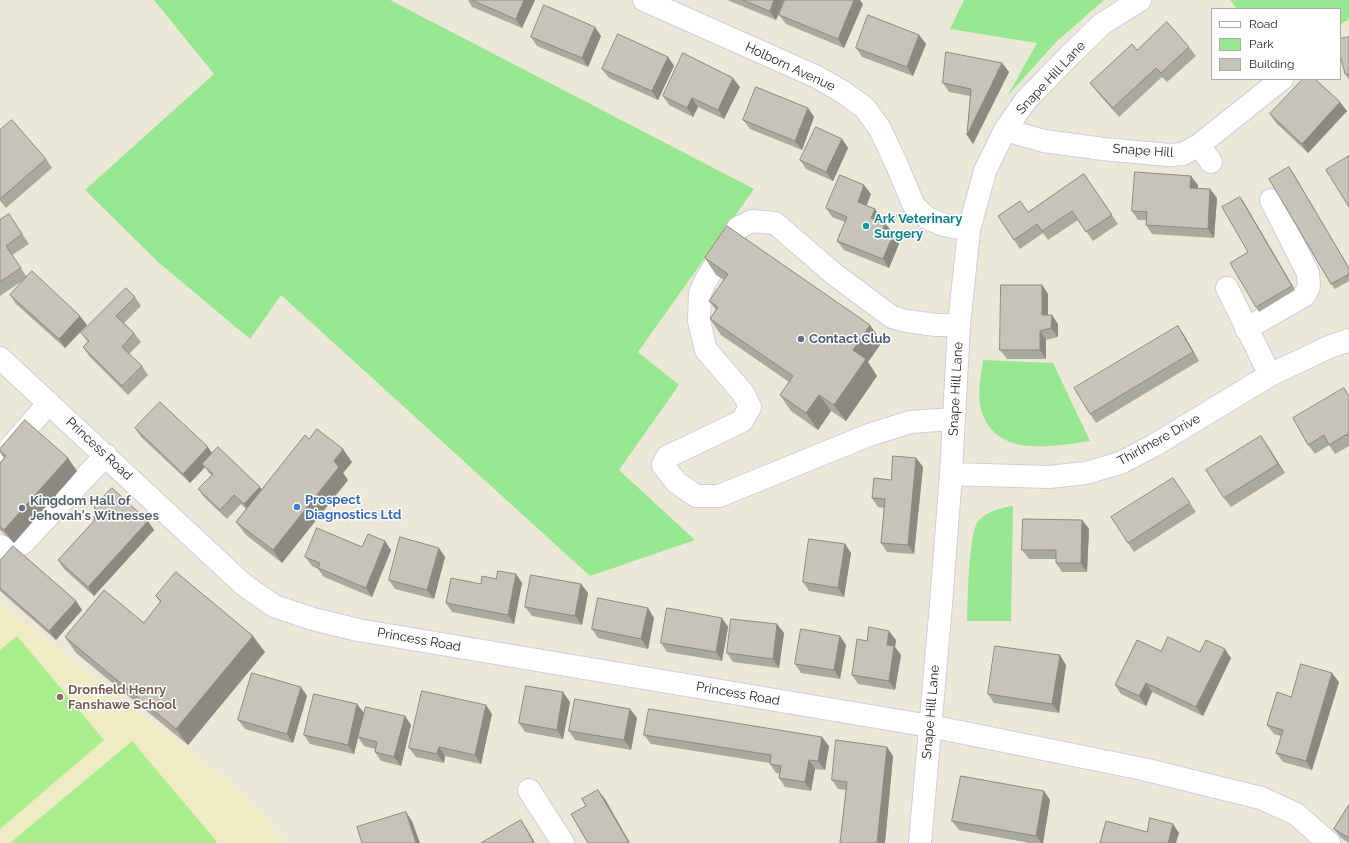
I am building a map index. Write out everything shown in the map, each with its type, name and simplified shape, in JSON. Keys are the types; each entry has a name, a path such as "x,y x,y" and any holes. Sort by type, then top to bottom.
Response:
{"street":[{"name":"Holborn Avenue","path":"644,0 817,77 843,92 865,108 880,128 914,206 927,218 944,225 969,230"},
{"name":"Snape Hill Lane","path":"920,843 952,474 960,325 969,230 985,171 1005,130 1026,100 1102,24 1140,0"},
{"name":"Snape Hill","path":"1005,130 1044,141 1103,149 1169,155 1183,154 1199,144 1281,80"},
{"path":"1199,144 1211,162"},
{"path":"1246,328 1305,295 1309,286 1308,273 1271,200"},
{"path":"954,420 910,422 876,433 719,496 696,496 676,482 663,465 667,457 742,422 750,408 743,393 706,350 699,321 700,293 738,228 752,221 775,223 834,274 892,317 906,321 936,325 960,325"},
{"path":"1228,288 1270,375"},
{"name":"Thirlmere Drive","path":"952,474 1049,477 1086,473 1120,463 1153,446 1270,375 1329,347 1349,340"},
{"name":"Princess Road","path":"0,358 244,585 274,606 313,619 358,630 930,726 1143,769 1261,798 1296,814 1329,843"},
{"path":"0,459 49,403"},
{"path":"0,546 10,548 23,543 106,455"},
{"path":"529,790 563,843"}],"shaded area":[{"name":"Dronfield Henry Fanshawe School","path":"0,603 241,791 286,843 0,843"}],"green space":[{"path":"154,0 390,0 754,189 638,352 679,385 619,470 695,540 590,576 281,295 250,339 158,262 85,190 214,74"},
{"path":"964,0 1104,0 1057,41 1008,95 1037,43 950,29"},
{"path":"1230,0 1349,0 1349,19 1341,24 1341,8 1236,8"},
{"path":"983,360 1053,363 1090,441 1061,445 1029,446 1002,438 991,429 983,415 981,408 980,388"},
{"path":"1013,506 1011,621 967,621 968,584 975,527 979,520 990,512 1004,507"},
{"path":"17,636 104,740 0,829 0,650"},
{"path":"132,741 218,843 10,843"}],"building":[{"path":"472,0 524,0 516,19"},
{"path":"743,0 774,0 770,11"},
{"path":"785,0 854,0 838,39 779,15"},
{"path":"544,5 595,27 582,58 531,37"},
{"path":"868,15 919,35 907,67 856,48"},
{"path":"1167,22 1189,47 1161,73 1156,68 1113,108 1090,83 1132,44 1137,50"},
{"path":"618,34 668,57 652,91 602,69"},
{"path":"1349,37 1349,74 1345,74 1341,58 1341,39"},
{"path":"946,52 1002,63 967,135 971,89 943,83"},
{"path":"683,53 733,78 718,110 692,98 687,108 663,96"},
{"path":"1302,80 1316,80 1340,102 1302,144 1270,114"},
{"path":"756,87 808,108 795,141 743,120"},
{"path":"12,120 46,159 0,199 0,130"},
{"path":"816,127 842,139 826,172 800,160"},
{"path":"1349,156 1349,207 1326,170"},
{"path":"1289,167 1349,268 1349,274 1331,284 1269,179"},
{"path":"1135,172 1191,176 1190,188 1210,189 1208,229 1146,225 1147,212 1132,211"},
{"path":"1084,174 1112,215 1086,232 1072,211 1042,231 1037,224 1014,240 998,216 1020,201 1028,212"},
{"name":"Ark Veterinary Surgery","path":"840,175 864,185 858,202 875,209 871,218 885,223 882,231 893,235 883,259 837,241 847,217 826,208"},
{"path":"1240,197 1292,286 1256,307 1230,263 1248,252 1222,207"},
{"path":"9,214 22,234 6,246 21,268 0,282 0,220"},
{"name":"Contact Club","path":"727,226 870,325 853,350 866,359 834,405 819,395 806,413 780,395 793,376 710,319 718,307 709,301 728,274 705,258"},
{"path":"32,271 80,316 59,339 10,295"},
{"path":"1001,285 1042,285 1042,315 1052,315 1051,328 1040,331 1040,350 1000,350"},
{"path":"126,288 135,297 116,316 134,333 122,347 142,366 122,386 83,347 89,341 81,333"},
{"path":"1178,326 1193,352 1090,414 1074,388"},
{"path":"1344,388 1349,397 1349,433 1329,445 1324,435 1308,445 1293,418"},
{"path":"160,402 208,447 183,474 135,428"},
{"name":"Kingdom Hall of Jehovah's Witnesses","path":"25,420 68,458 4,530 0,526 0,463 6,456 0,451 0,449"},
{"name":"Prospect Diagnostics Ltd","path":"317,429 343,449 334,461 339,467 273,550 236,522 305,435 309,439"},
{"path":"1261,436 1278,464 1224,498 1206,470"},
{"path":"218,447 260,487 244,504 234,495 220,510 198,489 213,474 202,464"},
{"path":"893,456 916,458 908,545 881,543 885,499 872,498 874,478 891,480"},
{"path":"1173,478 1190,503 1128,543 1111,517"},
{"path":"112,488 148,521 88,587 58,560 94,521 95,506"},
{"path":"1023,519 1082,520 1081,563 1056,563 1056,550 1022,550"},
{"path":"317,528 362,547 368,534 385,541 366,588 318,568 320,563 305,557"},
{"path":"400,537 439,548 427,590 389,580"},
{"path":"809,539 845,544 838,588 803,582"},
{"path":"13,546 76,601 49,631 0,588 0,561"},
{"path":"498,571 516,574 508,615 446,603 451,578 481,584 482,576 496,579"},
{"path":"176,572 253,636 176,729 65,637 104,590 144,623 161,601 156,596"},
{"path":"531,575 581,584 575,616 525,607"},
{"path":"598,598 648,608 641,639 592,629"},
{"path":"667,608 722,618 716,652 661,643"},
{"path":"731,619 777,624 773,659 727,653"},
{"path":"869,627 889,631 887,645 894,646 889,681 852,675 857,639 867,641"},
{"path":"801,629 840,636 834,670 795,664"},
{"path":"1168,637 1200,652 1206,640 1225,649 1196,707 1146,683 1139,696 1115,685 1137,640 1161,651"},
{"path":"995,646 1060,655 1052,704 988,694"},
{"path":"1301,664 1332,673 1306,761 1276,753 1283,730 1267,725 1277,692 1291,697"},
{"path":"252,673 301,687 287,734 238,720"},
{"path":"526,686 563,692 557,730 519,723"},
{"path":"422,691 486,705 475,755 439,747 437,754 409,748"},
{"path":"314,694 357,704 348,745 304,735"},
{"path":"575,699 630,709 624,740 569,731"},
{"path":"366,707 405,716 394,757 375,752 377,742 358,737"},
{"path":"649,709 822,737 818,761 809,760 805,782 779,778 781,766 770,764 771,755 644,735"},
{"path":"836,740 887,747 877,843 840,843 847,782 832,780"},
{"path":"961,776 1044,791 1036,836 952,821"},
{"path":"598,790 629,843 588,843 571,814 586,806 582,799"},
{"path":"1349,805 1349,838 1334,829"},
{"path":"406,812 416,843 362,843 357,827"},
{"path":"1150,818 1173,824 1168,843 1100,843 1106,821 1147,832"},
{"path":"521,820 534,843 481,843"}],"place":[{"name":"Ark Veterinary Surgery","path":"866,226"},
{"name":"Contact Club","path":"801,339"},
{"name":"Prospect Diagnostics Ltd","path":"297,507"},
{"name":"Kingdom Hall of Jehovah's Witnesses","path":"22,508"},
{"name":"Dronfield Henry Fanshawe School","path":"60,697"}]}
